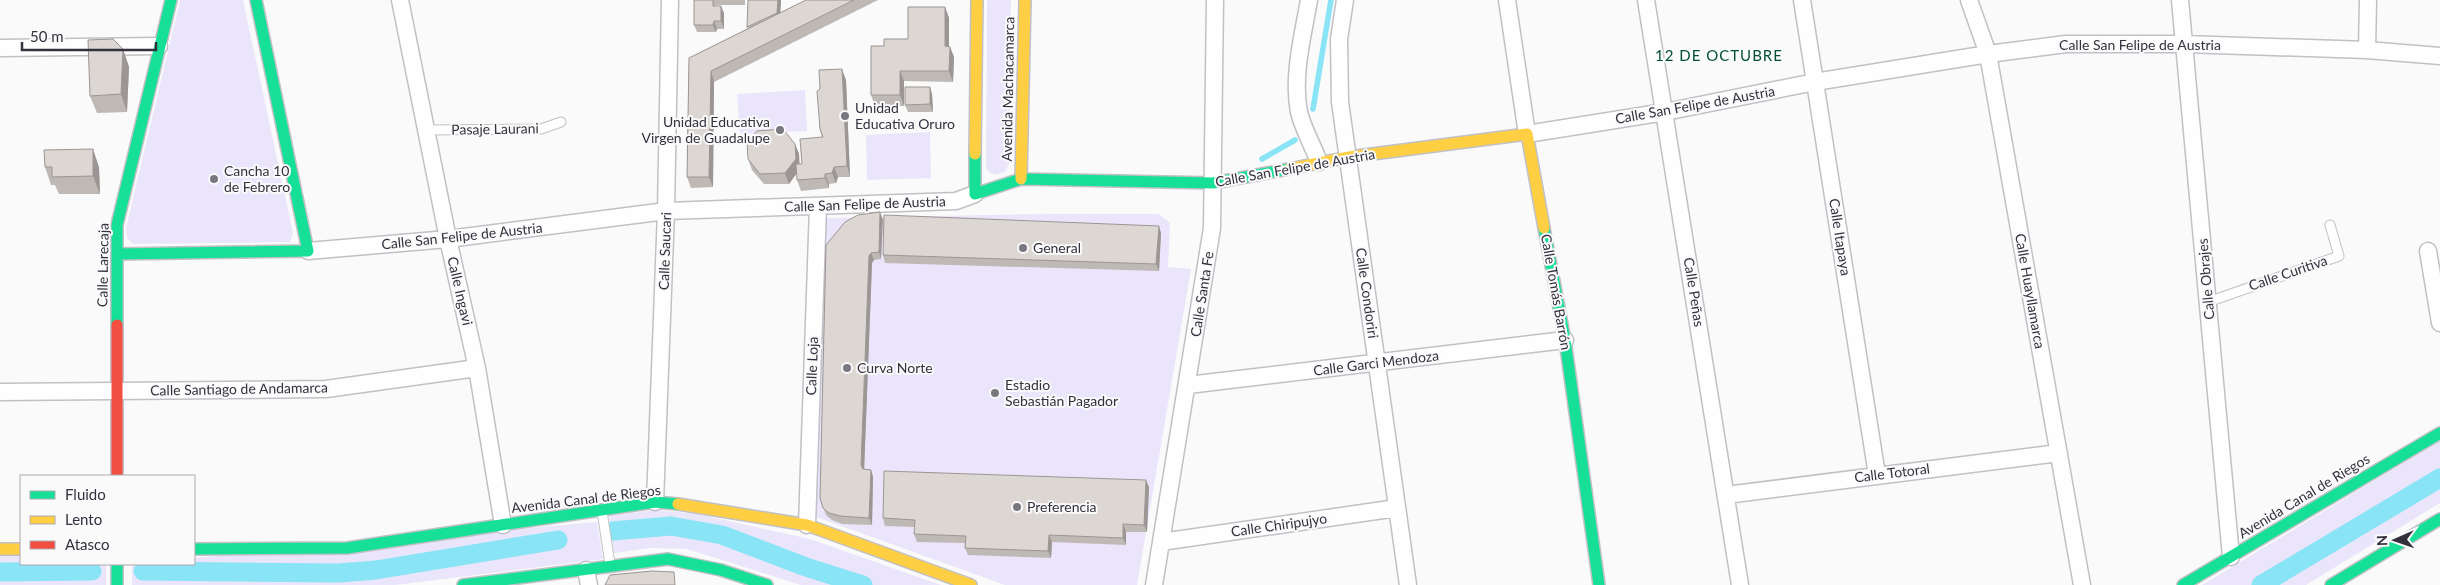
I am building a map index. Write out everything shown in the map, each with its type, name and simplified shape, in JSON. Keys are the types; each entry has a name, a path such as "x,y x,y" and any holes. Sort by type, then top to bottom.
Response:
{"street":[{"name":"Calle Larecaja","path":"117,475 117,225 171,0"},
{"path":"256,0 308,251"},
{"name":"Calle Ingavi","path":"400,0 448,239 478,368 502,525"},
{"name":"Calle Saucari","path":"655,502 666,211 670,0"},
{"path":"975,194 977,0"},
{"name":"Avenida Machacamarca","path":"1021,179 1024,0"},
{"name":"Calle Santa Fe","path":"1154,585 1212,228 1215,0"},
{"path":"1309,0 1298,65 1298,102 1300,114 1319,162"},
{"name":"Calle Condoriri","path":"1345,0 1338,39 1340,102 1408,585"},
{"name":"Calle Tomás Barrón","path":"1507,0 1527,134 1565,340 1599,585"},
{"name":"Calle Peñas","path":"1646,0 1740,585"},
{"name":"Calle Itapaya","path":"1802,0 1878,475"},
{"name":"Calle Huayllamarca","path":"1969,0 1988,54 2082,585"},
{"name":"Calle Obrajes","path":"2180,0 2231,557"},
{"path":"2367,50 2368,0"},
{"name":"Calle San Felipe de Austria","path":"117,254 308,251 448,239 666,211 956,202 1021,179 1213,183 1349,157 1527,134 1665,112 1815,82 1988,54 2066,44 2184,44 2367,50 2440,56"},
{"path":"0,48 159,46"},
{"name":"Calle Loja","path":"807,525 818,206"},
{"path":"2428,251 2440,323"},
{"name":"Calle Garci Mendoza","path":"1188,385 1565,340"},
{"name":"Calle Santiago de Andamarca","path":"0,392 326,389 478,368"},
{"name":"Avenida Canal de Riegos","path":"2183,585 2440,433"},
{"name":"Calle Totoral","path":"1726,495 2059,453"},
{"name":"Avenida Canal de Riegos","path":"195,549 347,548 655,502 681,504 807,525 971,585"},
{"name":"Calle Chiripujyo","path":"1161,542 1397,508"},
{"path":"2332,585 2440,519"},
{"path":"0,549 20,549"},
{"path":"463,585 588,578 610,567 668,559 714,568 767,585"},
{"path":"117,565 117,585"}],"lane":[{"name":"Pasaje Laurani","path":"427,130 541,129 561,122"},
{"name":"Calle Curitiva","path":"2208,302 2339,256 2330,225"},
{"path":"602,510 610,567"}],"shaded area":[{"path":"180,0 243,0 293,233 290,242 133,244 127,238 126,228"},
{"path":"987,0 1011,0 1009,164 1005,172 996,174 992,174 986,168"},
{"path":"805,90 807,131 740,134 737,94"},
{"path":"930,132 931,178 867,180 866,135"},
{"name":"Estadio Sebastián Pagador","path":"1159,214 1170,223 1168,267 1191,269 1137,585 1005,585 816,517 823,218"},
{"path":"2440,441 2440,503 2306,585 2202,585"},
{"path":"655,510 697,514 810,539 941,585 801,585 687,549 651,548 614,553 609,516"},
{"path":"597,522 603,559 395,585 132,585 132,565 195,565 195,558"},
{"path":"0,556 20,556 20,565 106,565 106,585 0,585"}],"building":[{"path":"694,0 713,0 713,6 721,6 721,21 714,21 713,25 694,25"},
{"path":"748,0 778,0 777,13 747,27"},
{"path":"806,0 854,0 711,71 709,177 687,177 689,58"},
{"path":"908,7 945,7 945,46 950,47 949,71 900,71 900,95 871,95 871,46 884,46 884,39 908,39"},
{"path":"113,39 123,49 121,94 90,96 88,40"},
{"path":"842,69 847,166 834,167 832,173 825,174 825,178 797,180 796,164 802,164 800,139 823,137 820,129 817,91 820,89 819,70"},
{"path":"905,87 930,87 930,104 905,105"},
{"path":"783,129 795,144 796,159 785,173 760,174 748,159 747,142 757,131"},
{"path":"93,149 93,176 52,177 52,167 45,167 44,150"},
{"name":"Curva Norte","path":"880,212 879,252 871,253 869,256 861,465 863,469 871,470 869,518 840,516 829,513 823,508 820,498 826,245 845,222 858,215"},
{"name":"General","path":"884,215 1159,226 1156,264 883,255"},
{"name":"Preferencia","path":"884,471 1146,480 1144,525 1123,524 1123,538 1049,535 1048,551 965,548 966,536 914,534 915,520 883,518"},
{"path":"652,571 674,572 675,585 605,585 610,575"}],"waterway":[{"path":"1313,109 1331,0"},
{"path":"1262,159 1295,140"},
{"path":"2261,585 2440,478"},
{"path":"612,531 671,526 722,535 806,567 863,585"},
{"path":"143,571 338,573 376,570 558,540"},
{"path":"0,572 92,571"}],"traffic: fast":[{"path":"117,325 117,225 171,0"},
{"path":"117,254 308,251 256,0"},
{"path":"975,154 975,194 1021,179 1213,183 1289,169"},
{"path":"1544,228 1565,340 1599,585"},
{"path":"2183,585 2440,433"},
{"path":"195,549 347,548 655,502 678,504"},
{"path":"2331,585 2440,519"},
{"path":"463,585 668,559 721,570 767,585"},
{"path":"117,565 117,585"}],"traffic: slow":[{"path":"975,154 977,0"},
{"path":"1021,179 1025,0"},
{"path":"1289,169 1349,157 1527,134 1544,228"},
{"path":"678,504 807,525 971,585"},
{"path":"0,549 20,549"}],"traffic: jam":[{"path":"117,325 117,475"}],"place":[{"name":"Unidad Educativa Oruro","path":"845,116"},
{"name":"Unidad Educativa Virgen de Guadalupe","path":"780,130"},
{"name":"Cancha 10 de Febrero","path":"214,179"},
{"name":"General","path":"1023,248"},
{"name":"Curva Norte","path":"847,368"},
{"name":"Estadio Sebastián Pagador","path":"995,393"},
{"name":"Preferencia","path":"1017,507"}],"district":[{"name":"12 DE OCTUBRE","path":"1719,56"}]}
